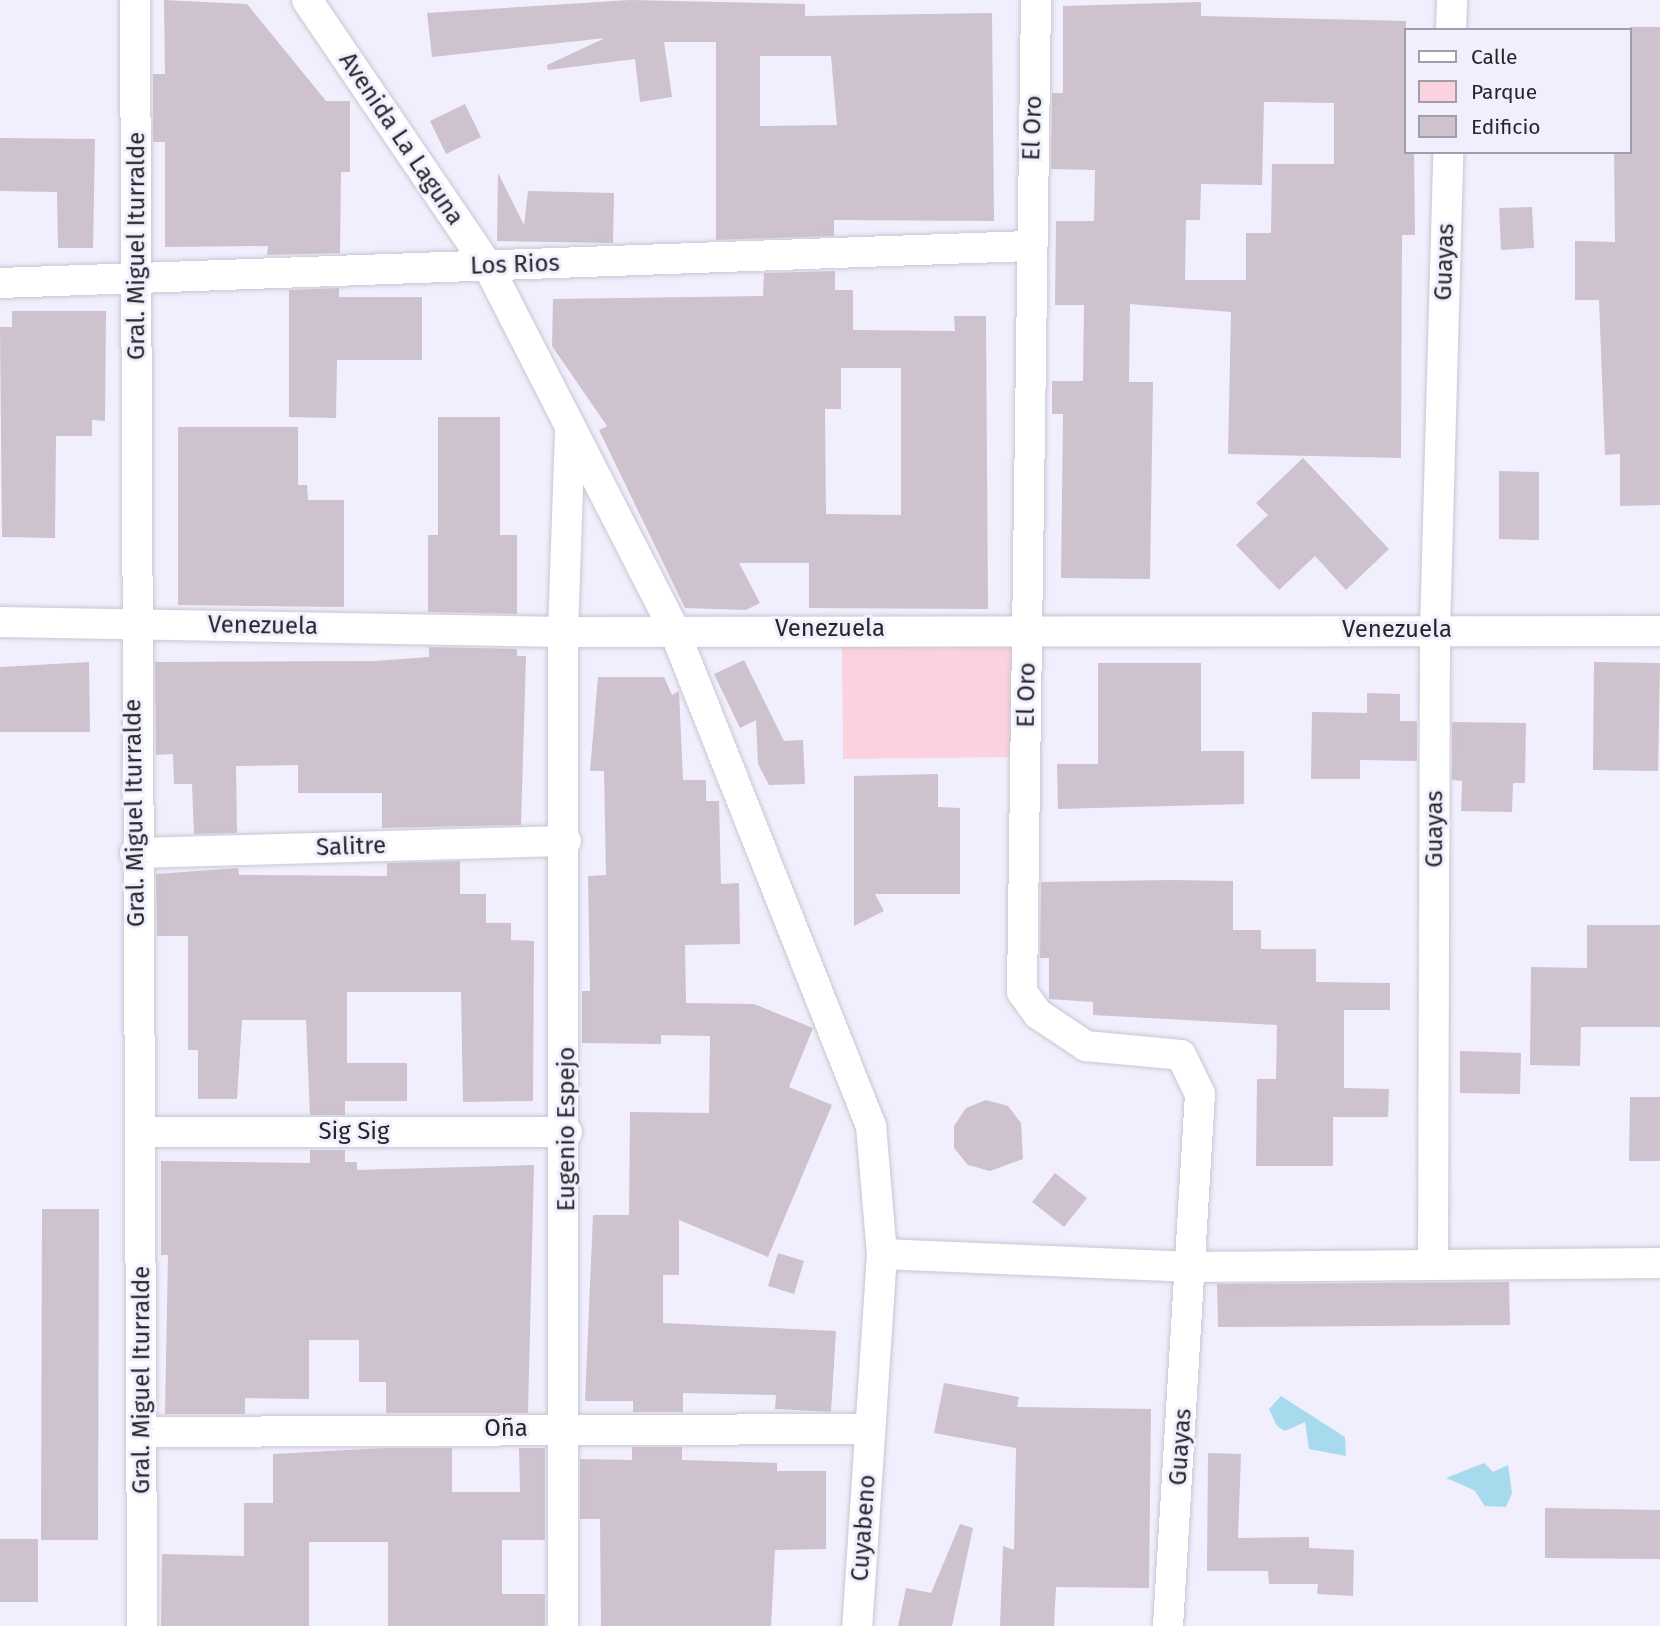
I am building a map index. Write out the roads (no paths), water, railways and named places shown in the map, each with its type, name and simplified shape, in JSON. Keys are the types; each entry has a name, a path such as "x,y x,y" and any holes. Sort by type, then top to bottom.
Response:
{"street":[{"name":"Gral. Miguel Iturralde","path":"135,0 139,281 133,623 140,1132 142,1626"},
{"name":"Avenida La Laguna","path":"307,0 488,266 674,629 871,1126 882,1254"},
{"name":"El Oro","path":"1036,0 1030,246 1029,629 1022,992 1038,1014 1086,1046 1181,1055 1200,1094 1193,1267"},
{"path":"1451,28 1452,0"},
{"name":"Guayas","path":"1433,1265 1435,629 1448,154"},
{"name":"Los Rios","path":"0,283 139,281 1030,246"},
{"name":"Avenida La Laguna","path":"563,632 570,428"},
{"name":"Venezuela","path":"0,622 563,632 674,629 1660,631"},
{"name":"Eugenio Espejo","path":"563,632 567,1132 563,1626"},
{"name":"Salitre","path":"135,853 566,841"},
{"name":"Sig Sig","path":"140,1132 567,1132"},
{"path":"882,1254 1193,1267 1660,1263"},
{"name":"Cuyabeno","path":"857,1626 882,1254"},
{"name":"Guayas","path":"1168,1626 1193,1267"},
{"name":"Oña","path":"142,1432 870,1429"}],"water":[{"path":"1281,1396 1345,1437 1346,1456 1309,1449 1305,1422 1285,1431 1277,1426 1269,1409"},
{"path":"1484,1463 1493,1472 1508,1465 1512,1493 1506,1507 1485,1506 1474,1490 1446,1478"}]}
